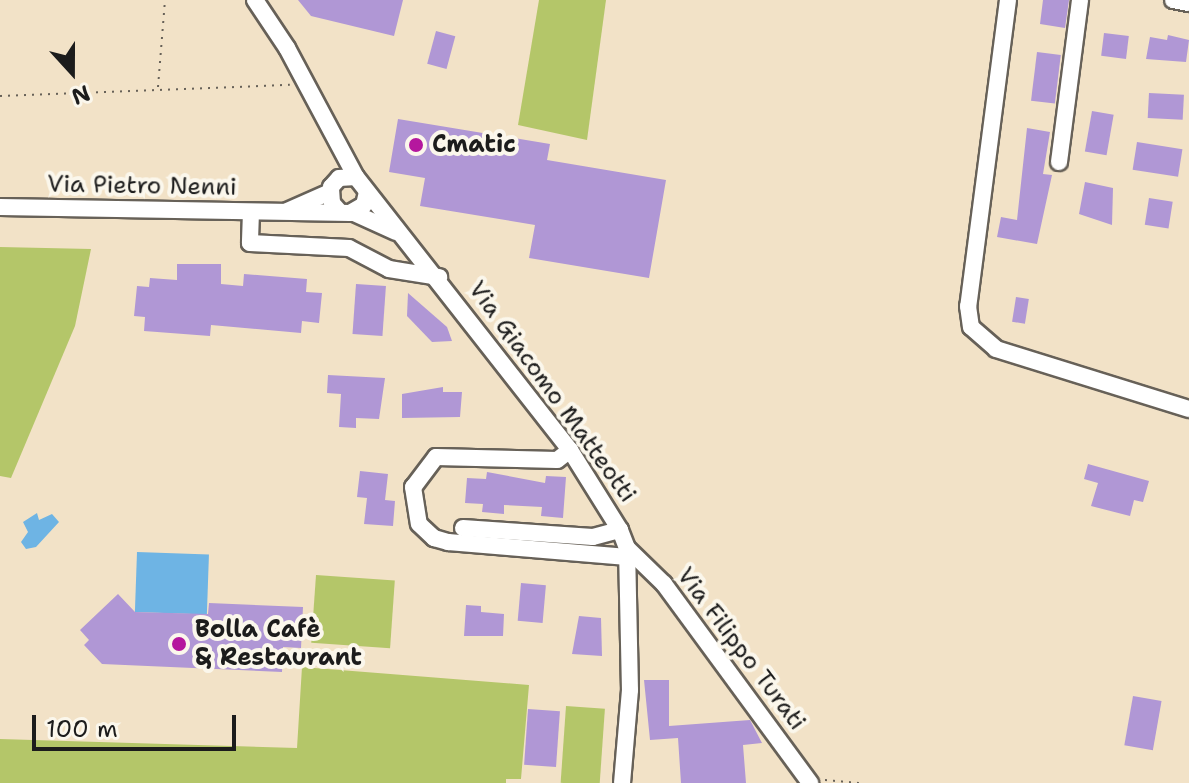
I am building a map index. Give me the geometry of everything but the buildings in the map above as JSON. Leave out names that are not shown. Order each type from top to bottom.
[{"type":"street","name":"Via Giacomo Matteotti","points":[[255,0],[356,177],[439,277],[570,450],[620,530],[627,552],[630,690],[622,783]]},
{"type":"street","points":[[1008,0],[968,306],[971,327],[996,349],[1051,361],[1189,409]]},
{"type":"street","points":[[1059,162],[1080,0]]},
{"type":"street","points":[[1173,0],[1189,3]]},
{"type":"street","points":[[336,139],[332,187],[347,212],[364,205],[367,192]]},
{"type":"street","name":"Via Pietro Nenni","points":[[283,213],[356,177]]},
{"type":"street","name":"Via Pietro Nenni","points":[[0,207],[318,214],[347,212]]},
{"type":"street","points":[[251,212],[250,243],[317,243],[349,248],[401,270],[439,277]]},
{"type":"street","name":"Via Giacomo Matteotti","points":[[347,212],[408,240]]},
{"type":"street","points":[[317,243],[318,214]]},
{"type":"street","points":[[401,270],[412,262],[408,240]]},
{"type":"street","points":[[570,450],[557,460],[436,457],[413,487],[419,524],[434,538],[448,542],[627,552]]},
{"type":"street","points":[[463,528],[593,537],[620,530]]},
{"type":"street","name":"Via Filippo Turati","points":[[627,552],[664,584],[809,781]]},
{"type":"path","points":[[158,89],[165,0]]},
{"type":"path","points":[[0,96],[290,85]]},
{"type":"path","points":[[809,781],[859,783]]},
{"type":"green space","points":[[539,0],[606,0],[587,140],[518,125]]},
{"type":"green space","points":[[0,247],[91,249],[75,326],[11,478],[0,476]]},
{"type":"green space","points":[[316,575],[395,581],[390,648],[311,643]]},
{"type":"green space","points":[[302,667],[529,685],[521,779],[506,779],[506,783],[0,783],[0,739],[297,748]]},
{"type":"green space","points":[[566,706],[605,709],[600,783],[561,783]]},
{"type":"water","points":[[37,513],[39,520],[52,514],[59,522],[36,547],[26,549],[21,542],[28,532],[23,522]]},
{"type":"water","points":[[137,552],[209,555],[207,614],[135,612]]},
{"type":"place","name":"Cmatic","points":[[416,145]]},
{"type":"place","name":"Bolla Cafè & Restaurant","points":[[179,644]]}]
